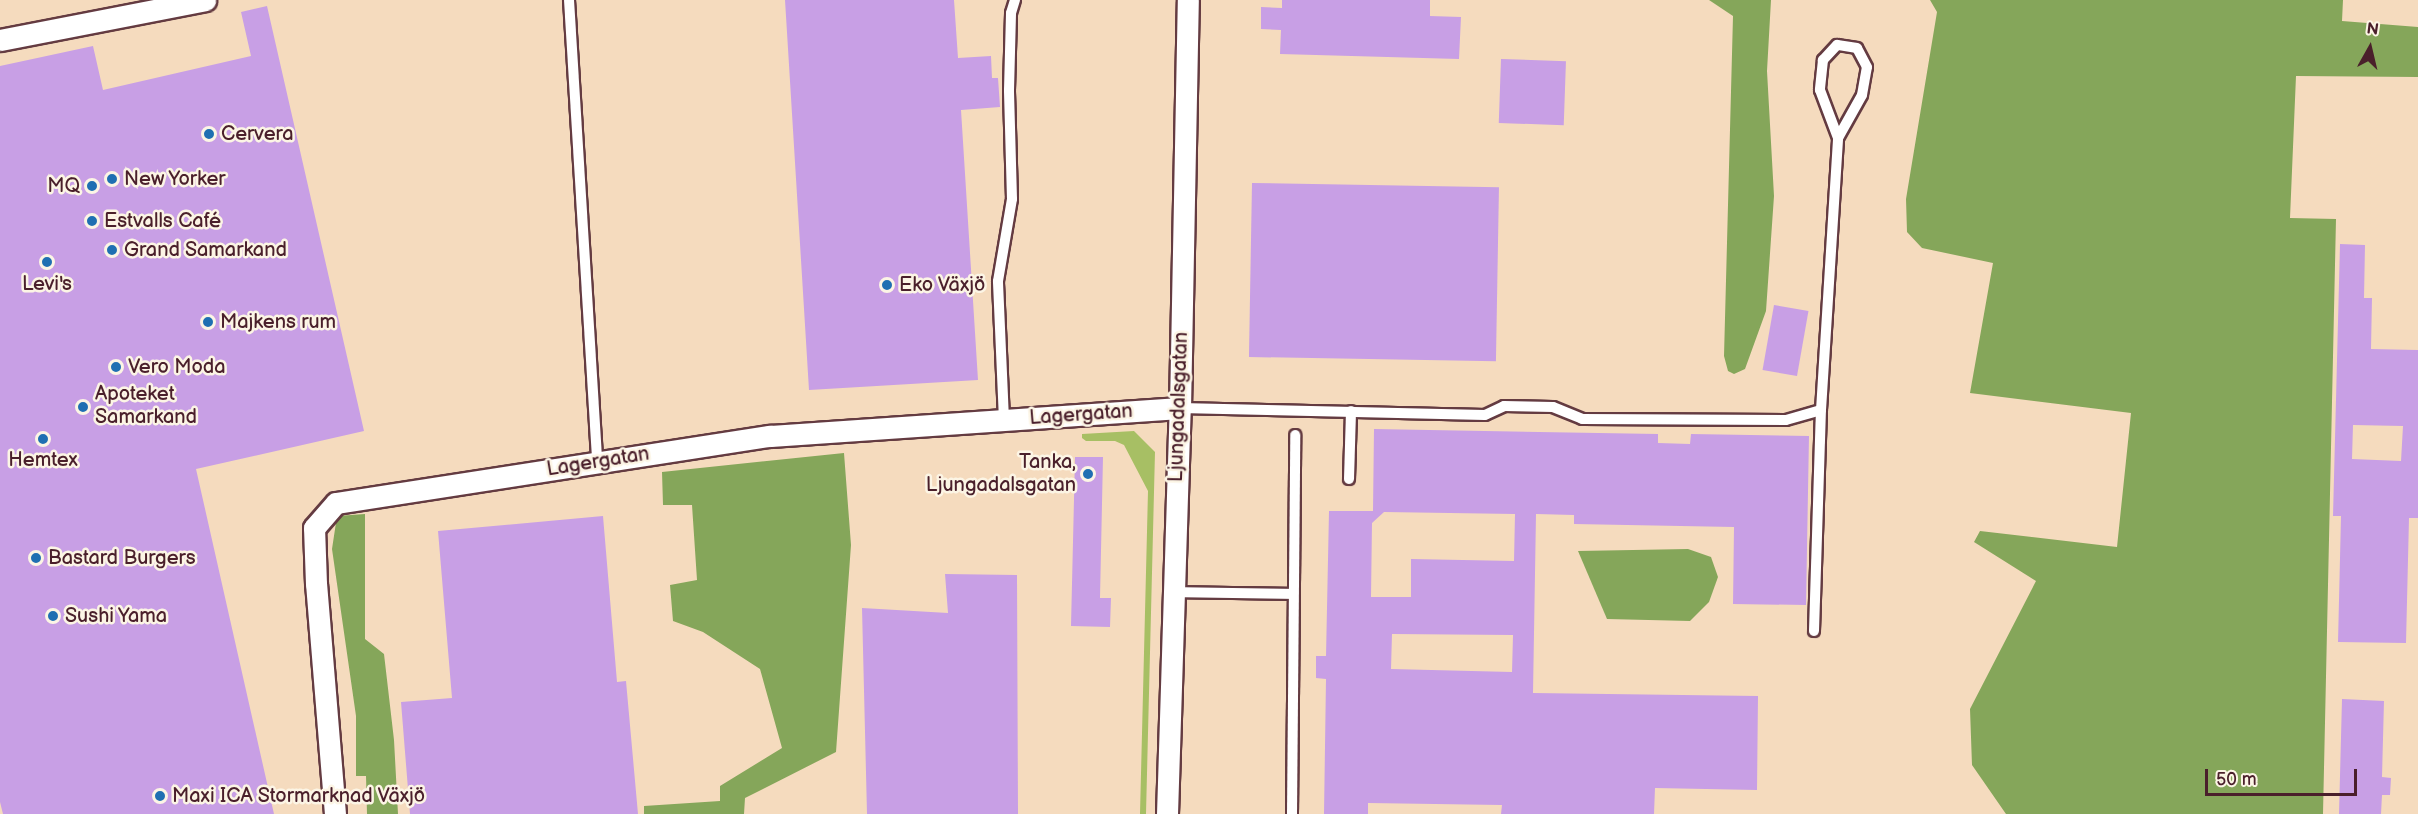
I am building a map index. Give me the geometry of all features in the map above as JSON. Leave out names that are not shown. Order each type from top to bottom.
[{"type":"street","points":[[0,40],[205,0]]},
{"type":"street","name":"Ljungadalsgatan","points":[[1167,814],[1172,592],[1180,408],[1188,0]]},
{"type":"street","name":"Lagergatan","points":[[335,814],[316,584],[314,528],[336,503],[770,436],[1180,408]]},
{"type":"lane","points":[[569,0],[597,462]]},
{"type":"lane","points":[[1004,420],[998,281],[1012,199],[1009,79],[1011,14],[1015,0]]},
{"type":"lane","points":[[1814,631],[1821,410],[1838,138],[1820,90],[1823,60],[1836,45],[1857,48],[1867,67],[1862,94],[1838,138]]},
{"type":"lane","points":[[1180,408],[1485,415],[1504,406],[1553,407],[1582,419],[1786,420],[1821,410]]},
{"type":"lane","points":[[1349,480],[1351,411]]},
{"type":"lane","points":[[1292,814],[1295,435]]},
{"type":"lane","points":[[1172,592],[1293,594]]},
{"type":"green space","points":[[1709,0],[1771,0],[1767,71],[1774,196],[1766,311],[1745,369],[1734,374],[1728,371],[1724,356],[1733,16]]},
{"type":"green space","points":[[1930,0],[2343,0],[2342,21],[2418,27],[2418,77],[2296,76],[2290,218],[2336,219],[2323,814],[2006,814],[1972,765],[1970,709],[2036,581],[1974,542],[1980,531],[2117,547],[2131,413],[1970,393],[1993,263],[1922,248],[1907,232],[1906,199],[1937,12]]},
{"type":"green space","points":[[1134,431],[1155,452],[1146,814],[1140,814],[1148,491],[1124,445],[1115,441],[1086,441],[1082,438],[1082,434]]},
{"type":"green space","points":[[844,453],[851,545],[836,752],[745,798],[744,814],[644,814],[644,806],[720,801],[720,786],[782,748],[760,669],[703,632],[673,621],[670,585],[697,580],[692,505],[663,505],[662,472]]},
{"type":"green space","points":[[365,514],[365,639],[384,654],[394,740],[398,814],[367,814],[366,776],[356,776],[356,716],[332,549],[337,516]]},
{"type":"green space","points":[[1688,549],[1711,557],[1718,577],[1709,602],[1690,621],[1607,619],[1578,551]]},
{"type":"building","name":"Eko Växjö","points":[[785,0],[954,0],[958,58],[991,56],[992,78],[998,78],[1000,107],[961,110],[978,380],[809,390]]},
{"type":"building","points":[[1282,0],[1430,0],[1430,16],[1461,17],[1459,59],[1280,54],[1281,30],[1261,29],[1261,7],[1282,8]]},
{"type":"building","points":[[267,6],[364,431],[196,469],[274,814],[3,814],[0,802],[0,66],[93,46],[103,90],[251,56],[241,12]]},
{"type":"building","points":[[1501,59],[1566,61],[1564,125],[1499,123]]},
{"type":"building","points":[[1252,183],[1499,187],[1496,361],[1249,357]]},
{"type":"building","points":[[2340,244],[2365,245],[2364,298],[2372,298],[2371,349],[2418,350],[2418,518],[2409,518],[2406,643],[2338,642],[2341,516],[2333,516]],"holes":[[[2353,425],[2403,426],[2401,461],[2352,459]]]},
{"type":"building","points":[[1774,305],[1808,311],[1797,376],[1763,370]]},
{"type":"building","points":[[1374,429],[1658,434],[1658,443],[1690,444],[1691,434],[1809,436],[1806,605],[1733,604],[1734,527],[1574,524],[1574,515],[1536,514],[1533,693],[1758,696],[1757,790],[1655,788],[1654,814],[1501,814],[1502,805],[1368,803],[1368,814],[1324,814],[1326,679],[1316,678],[1316,656],[1326,656],[1329,511],[1373,511]],"holes":[[[1384,512],[1515,514],[1514,561],[1411,559],[1411,597],[1371,597],[1372,523]],[[1392,634],[1513,635],[1512,672],[1391,669]]]},
{"type":"building","points":[[1075,457],[1103,457],[1100,598],[1111,598],[1110,627],[1071,626]]},
{"type":"building","points":[[603,516],[617,682],[626,681],[638,814],[410,814],[401,702],[452,698],[438,531]]},
{"type":"building","points":[[945,574],[1017,575],[1018,814],[867,814],[862,608],[948,613]]},
{"type":"building","points":[[2342,699],[2384,701],[2382,777],[2391,778],[2390,795],[2382,795],[2381,814],[2339,814]]},
{"type":"place","name":"Cervera","points":[[209,134]]},
{"type":"place","name":"New Yorker","points":[[112,179]]},
{"type":"place","name":"MQ","points":[[92,186]]},
{"type":"place","name":"Estvalls Café","points":[[92,221]]},
{"type":"place","name":"Grand Samarkand","points":[[112,250]]},
{"type":"place","name":"Levi's","points":[[47,262]]},
{"type":"place","name":"Eko Växjö","points":[[887,285]]},
{"type":"place","name":"Majkens rum","points":[[208,322]]},
{"type":"place","name":"Vero Moda","points":[[116,367]]},
{"type":"place","name":"Apoteket Samarkand","points":[[83,407]]},
{"type":"place","name":"Hemtex","points":[[43,439]]},
{"type":"place","name":"Tanka, Ljungadalsgatan","points":[[1088,474]]},
{"type":"place","name":"Bastard Burgers","points":[[36,558]]},
{"type":"place","name":"Sushi Yama","points":[[53,616]]},
{"type":"place","name":"Maxi ICA Stormarknad Växjö","points":[[160,796]]}]
